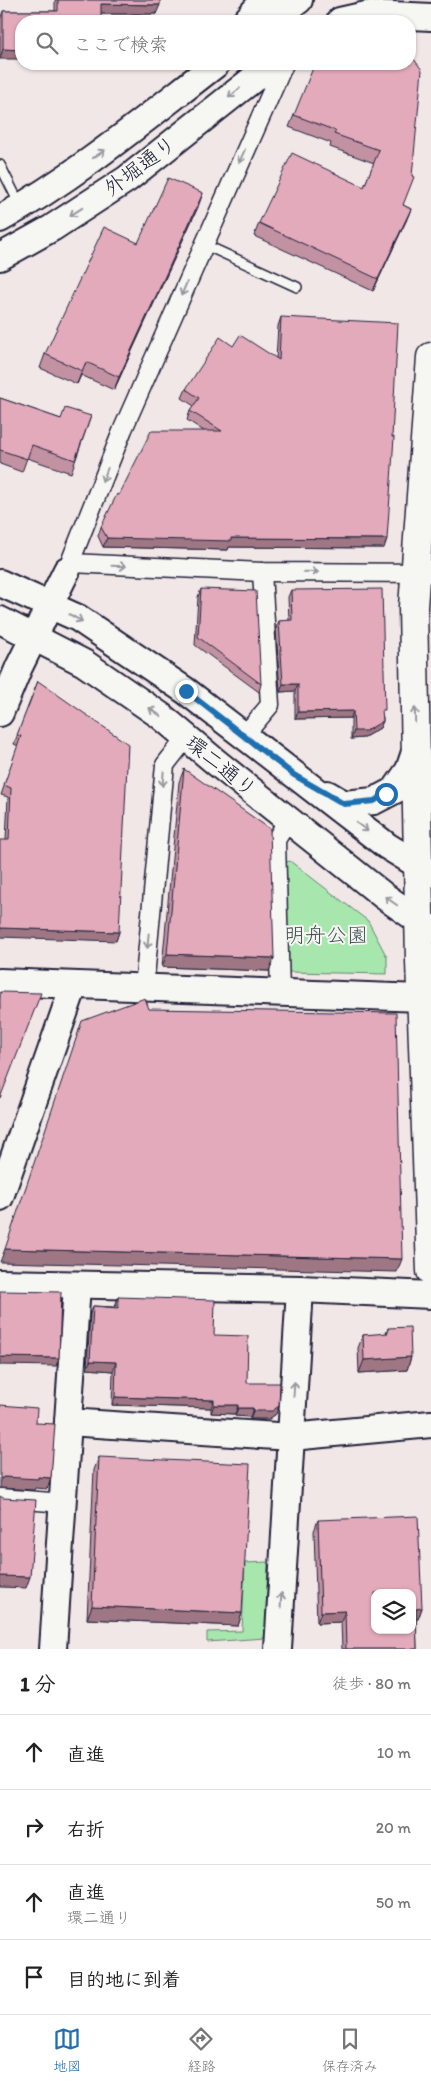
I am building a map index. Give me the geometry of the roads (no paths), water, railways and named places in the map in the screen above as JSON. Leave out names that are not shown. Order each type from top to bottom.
[{"type":"highway","points":[[431,357],[423,573],[413,607],[416,749],[425,870],[425,924],[420,998],[431,1271]]},
{"type":"street","points":[[251,15],[264,0]]},
{"type":"street","points":[[279,15],[299,0]]},
{"type":"street","points":[[367,15],[391,15]]},
{"type":"street","points":[[416,16],[431,17]]},
{"type":"street","name":"外堀通り","points":[[10,213],[107,149],[208,70]]},
{"type":"street","name":"外堀通り","points":[[0,257],[52,228],[127,179],[264,70]]},
{"type":"street","points":[[0,713],[34,637],[69,566],[123,429],[281,70]]},
{"type":"street","points":[[69,566],[262,572],[423,573]]},
{"type":"street","points":[[244,736],[270,705],[262,572]]},
{"type":"street","name":"環二通り","points":[[0,583],[78,618],[186,691],[387,846],[425,870]]},
{"type":"street","name":"環二通り","points":[[0,620],[84,662],[161,716],[384,896],[425,924]]},
{"type":"street","points":[[144,988],[165,765],[186,738]]},
{"type":"street","points":[[294,775],[344,804],[374,801],[395,790],[409,770],[416,749]]},
{"type":"street","points":[[280,994],[276,840],[288,820]]},
{"type":"street","points":[[0,982],[420,998]]},
{"type":"street","points":[[0,1197],[7,1152],[74,985]]},
{"type":"street","points":[[0,1283],[300,1289],[431,1295]]},
{"type":"street","points":[[53,1649],[77,1286]]},
{"type":"street","points":[[278,1649],[300,1289]]},
{"type":"street","points":[[68,1422],[291,1437],[431,1424]]},
{"type":"street","points":[[0,1498],[63,1503]]},
{"type":"lane","points":[[0,165],[10,213]]},
{"type":"lane","points":[[203,244],[297,287]]},
{"type":"park label","name":"明舟公園","points":[[326,935]]}]
